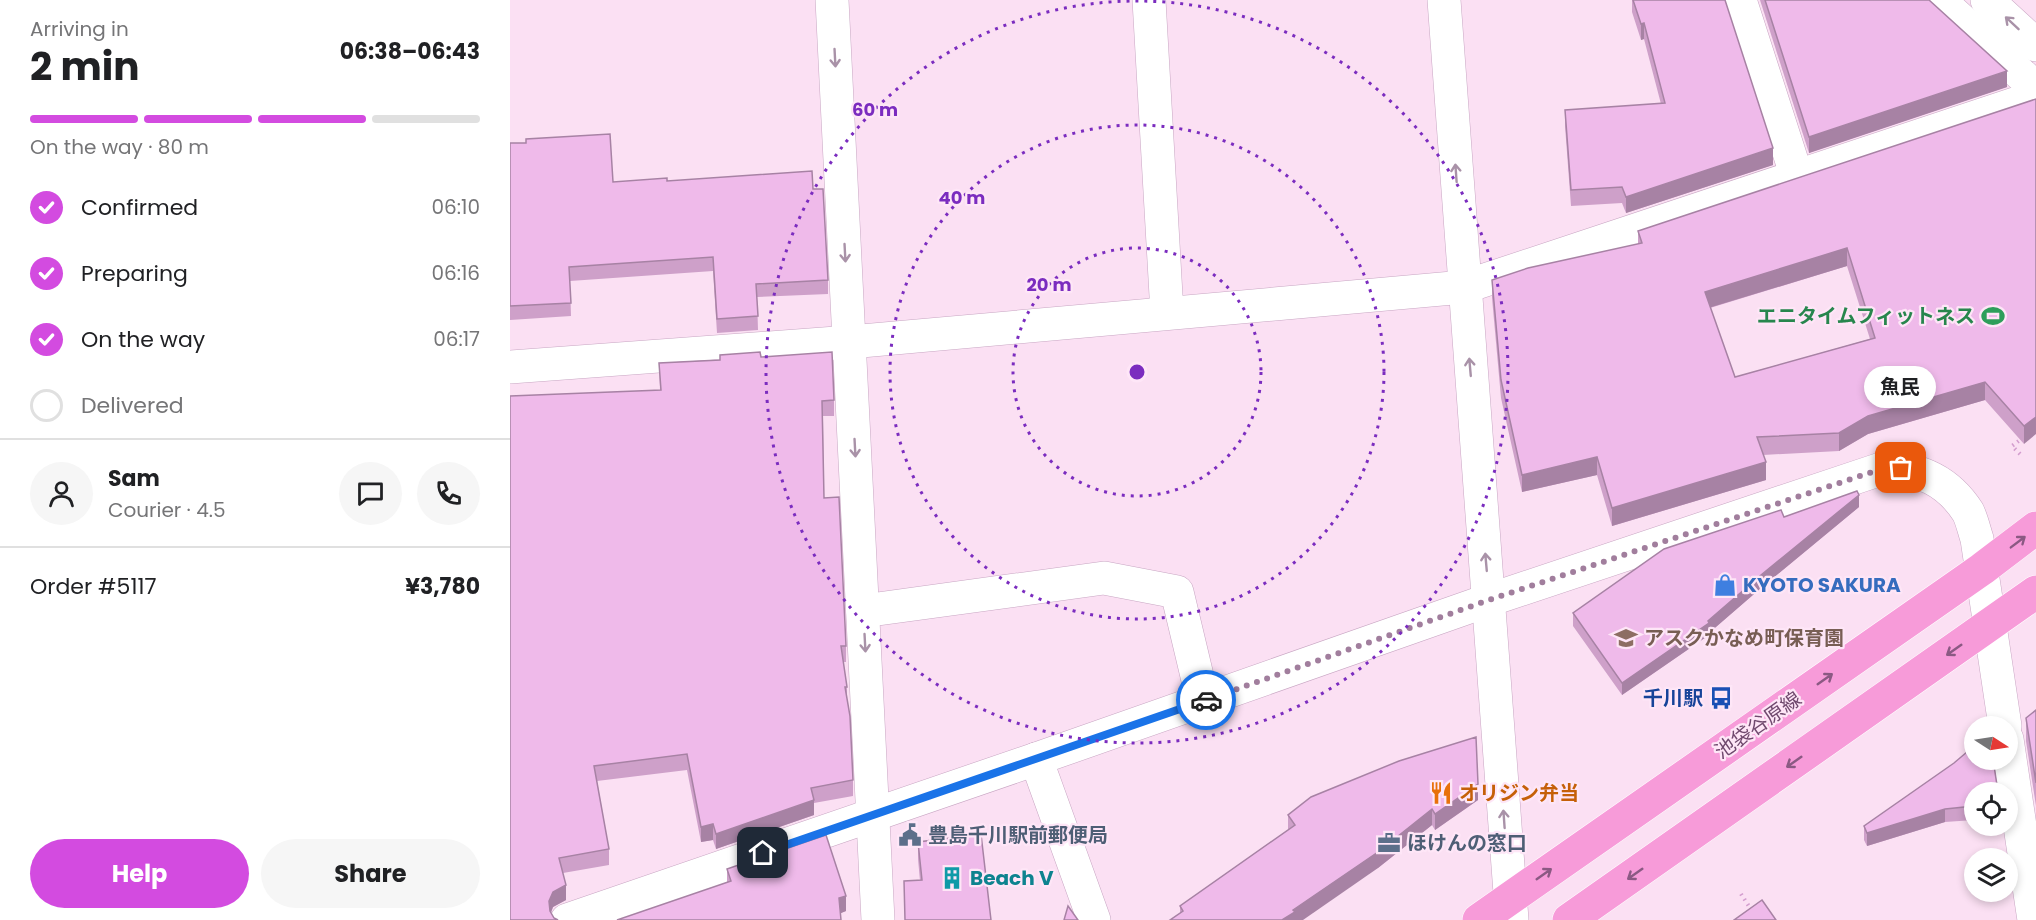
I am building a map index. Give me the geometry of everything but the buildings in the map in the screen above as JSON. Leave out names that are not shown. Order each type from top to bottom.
[{"type":"main road","name":"池袋谷原線","points":[[1479,920],[1511,909],[2036,528]]},
{"type":"main road","points":[[1569,920],[2036,592]]},
{"type":"street","points":[[832,0],[878,920]]},
{"type":"street","points":[[1149,0],[1167,313]]},
{"type":"street","points":[[1443,0],[1511,909]]},
{"type":"street","points":[[1740,0],[1797,177]]},
{"type":"street","points":[[1939,0],[2036,88]]},
{"type":"street","points":[[1987,0],[2036,45]]},
{"type":"street","points":[[510,367],[850,342],[1464,287],[2036,97]]},
{"type":"street","points":[[567,920],[1489,600],[1884,468],[1901,468],[1933,478],[1948,487],[1968,513],[1977,539],[2004,716]]},
{"type":"street","points":[[863,611],[1104,578],[1177,592],[1203,701]]},
{"type":"street","points":[[1036,759],[1094,920]]},
{"type":"street","points":[[2012,770],[2034,920]]},
{"type":"path","points":[[2020,454],[2012,446],[2028,433]]},
{"type":"path","points":[[1741,894],[1758,920]]},
{"type":"way so far","points":[[1206,700],[1489,600],[1884,468],[1901,468]]},
{"type":"place","name":"エニタイムフィットネス","points":[[1993,316]]},
{"type":"place","name":"魚民","points":[[1901,468]]},
{"type":"place","name":"KYOTO SAKURA","points":[[1725,585]]},
{"type":"place","name":"アスクかなめ町保育園","points":[[1626,638]]},
{"type":"place","name":"千川駅","points":[[1721,698]]},
{"type":"place","name":"オリジン弁当","points":[[1441,793]]},
{"type":"place","name":"豊島千川駅前郵便局","points":[[910,835]]},
{"type":"place","name":"ほけんの窓口","points":[[1389,843]]},
{"type":"place","name":"Beach V","points":[[952,878]]},
{"type":"route","points":[[763,853],[1206,700]]}]
